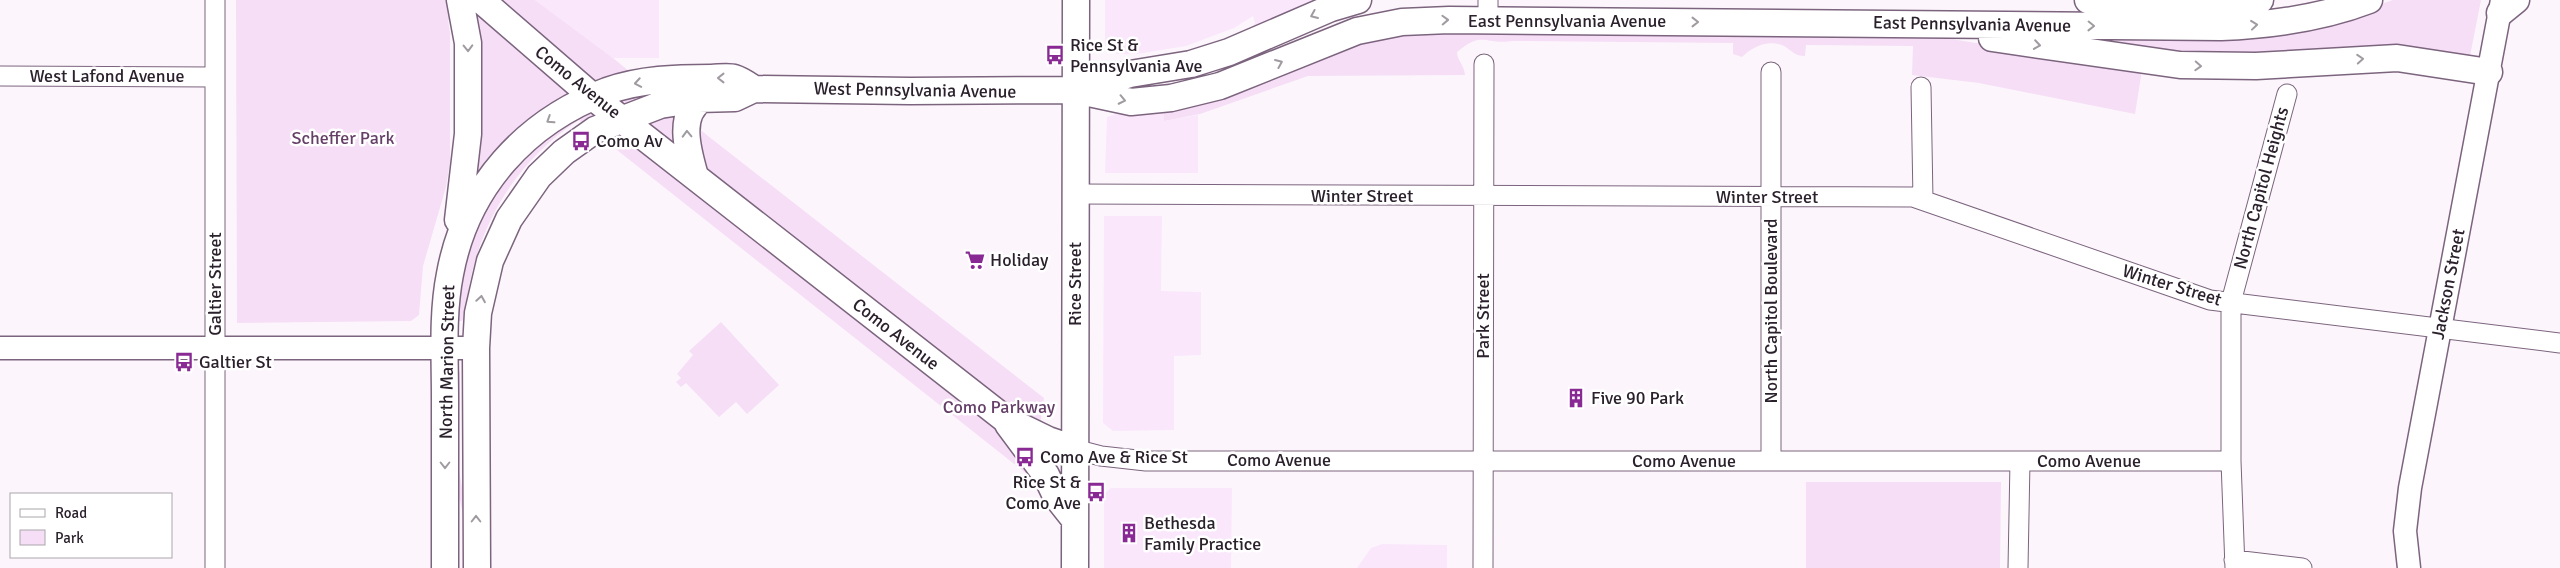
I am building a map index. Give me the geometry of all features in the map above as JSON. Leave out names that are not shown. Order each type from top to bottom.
[{"type":"main road","points":[[455,248],[468,134],[468,43],[460,0]]},
{"type":"main road","name":"Como Avenue","points":[[481,0],[593,97],[1005,419],[1048,440],[1074,449]]},
{"type":"main road","name":"Rice Street","points":[[1075,568],[1076,0]]},
{"type":"main road","points":[[1075,90],[1130,74],[1191,64],[1229,52],[1331,8],[1358,0]]},
{"type":"main road","name":"East Pennsylvania Avenue","points":[[2088,0],[2222,4],[2260,0]]},
{"type":"main road","name":"East Pennsylvania Avenue","points":[[1075,90],[1131,102],[1171,98],[1220,86],[1357,31],[1402,22],[1488,10],[1902,23],[2239,26],[2307,17],[2369,0]]},
{"type":"main road","points":[[1902,23],[2180,66],[2256,66],[2397,58],[2489,72]]},
{"type":"main road","name":"West Pennsylvania Avenue","points":[[593,97],[631,84],[673,78],[734,78],[754,89]]},
{"type":"main road","name":"West Pennsylvania Avenue","points":[[621,118],[660,105],[704,98],[735,98],[754,89],[910,91],[1075,90]]},
{"type":"main road","name":"North Marion Street","points":[[445,568],[446,307],[455,248],[465,220],[478,195],[507,156],[542,125],[593,97]]},
{"type":"main road","points":[[695,176],[688,146],[687,121],[693,106],[704,98]]},
{"type":"main road","name":"North Marion Street","points":[[477,568],[476,348],[478,313],[486,272],[503,230],[539,176],[564,152],[595,130],[621,118]]},
{"type":"main road","points":[[1005,419],[1046,475],[1056,496],[1075,520]]},
{"type":"street","name":"Galtier Street","points":[[215,0],[215,568]]},
{"type":"street","name":"Jackson Street","points":[[2409,568],[2406,556],[2407,510],[2489,72],[2506,4]]},
{"type":"street","name":"Park Street","points":[[1483,568],[1484,64]]},
{"type":"street","name":"North Capitol Boulevard","points":[[1770,72],[1771,460]]},
{"type":"street","name":"West Lafond Avenue","points":[[0,76],[214,77]]},
{"type":"street","points":[[1921,87],[1923,200]]},
{"type":"street","name":"North Capitol Heights","points":[[2235,564],[2231,461],[2231,302],[2287,94]]},
{"type":"street","name":"Winter Street","points":[[1075,194],[1913,197],[2210,300],[2560,342]]},
{"type":"street","points":[[0,348],[476,348]]},
{"type":"street","name":"Como Avenue","points":[[1074,449],[1101,456],[1146,460],[2231,461]]},
{"type":"street","points":[[2018,568],[2020,461]]},
{"type":"street","points":[[2235,564],[2302,568]]},
{"type":"shaded area","points":[[535,0],[659,0],[659,58],[613,58]]},
{"type":"shaded area","points":[[1105,0],[1324,0],[1250,30],[1255,23],[1253,16],[1234,28],[1186,46],[1137,54],[1117,54],[1105,44]]},
{"type":"shaded area","points":[[1163,109],[1164,121],[1198,115],[1198,173],[1105,173],[1107,117],[1116,114]]},
{"type":"shaded area","points":[[1104,216],[1162,216],[1161,291],[1201,292],[1201,355],[1174,356],[1174,430],[1113,431],[1103,423]]},
{"type":"shaded area","points":[[1111,488],[1232,488],[1231,568],[1104,568],[1104,494]]},
{"type":"shaded area","points":[[1382,544],[1447,545],[1447,568],[1357,568],[1371,548]]},
{"type":"green space","points":[[236,0],[535,0],[613,58],[708,136],[1044,398],[1032,478],[579,120],[533,158],[514,180],[486,230],[469,286],[465,316],[462,321],[454,319],[474,182],[475,41],[448,20],[450,33],[450,162],[446,187],[423,266],[419,315],[411,321],[237,323]]},
{"type":"green space","points":[[2393,0],[2481,0],[2470,56],[2189,56],[2062,36],[2343,17]]},
{"type":"green space","points":[[1408,31],[1927,35],[2142,70],[2135,114],[1979,83],[1912,75],[1913,46],[1806,45],[1805,56],[1802,56],[1784,46],[1773,43],[1756,47],[1742,57],[1733,54],[1733,43],[1503,42],[1478,40],[1466,45],[1457,52],[1465,75],[1308,76],[1200,114],[1164,121],[1163,109],[1347,44]]},
{"type":"green space","points":[[721,322],[779,385],[747,414],[736,402],[719,417],[686,383],[681,387],[676,382],[681,378],[677,374],[693,355],[689,351]]},
{"type":"green space","points":[[457,369],[460,372],[459,471],[465,504],[464,553],[463,513],[456,485]]},
{"type":"green space","points":[[1806,482],[2001,482],[2000,568],[1806,568]]},
{"type":"place","name":"Rice St & Pennsylvania Ave","points":[[1055,55]]},
{"type":"place","name":"Como Av","points":[[581,141]]},
{"type":"place","name":"Holiday","points":[[975,260]]},
{"type":"place","name":"Galtier St","points":[[184,362]]},
{"type":"place","name":"Five 90 Park","points":[[1576,398]]},
{"type":"place","name":"Como Ave & Rice St","points":[[1025,457]]},
{"type":"place","name":"Rice St & Como Ave","points":[[1096,492]]},
{"type":"place","name":"Bethesda Family Practice","points":[[1129,533]]},
{"type":"park label","name":"Scheffer Park","points":[[343,138]]},
{"type":"park label","name":"Como Parkway","points":[[999,407]]}]
